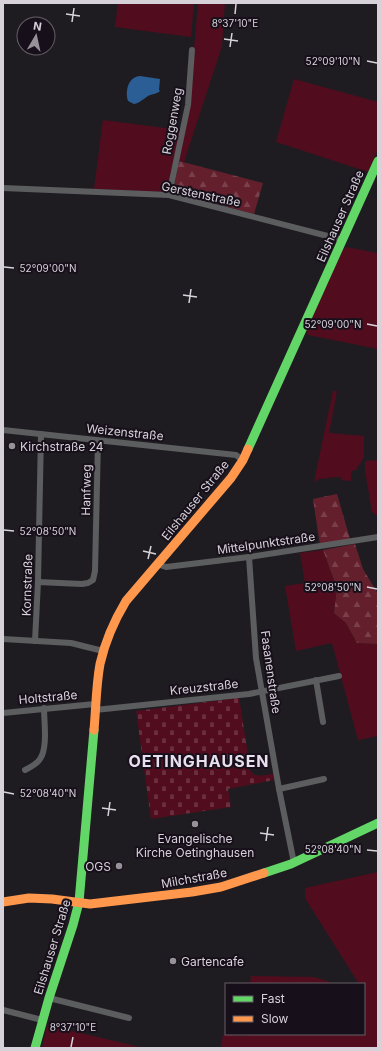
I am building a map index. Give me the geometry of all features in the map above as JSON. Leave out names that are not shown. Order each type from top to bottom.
[{"type":"street","name":"Roggenweg","points":[[169,195],[188,105],[192,50]]},
{"type":"street","name":"Eilshauser Straße","points":[[35,1048],[42,1020],[79,902],[95,707],[100,666],[110,629],[118,614],[136,588],[231,478],[243,460],[378,162]]},
{"type":"street","name":"Gerstenstraße","points":[[3,188],[169,195],[343,240]]},
{"type":"street","name":"Weizenstraße","points":[[3,430],[236,455],[243,460]]},
{"type":"street","name":"Kornstraße","points":[[36,641],[41,434]]},
{"type":"street","name":"Hanfweg","points":[[38,582],[82,584],[93,580],[95,571],[98,440]]},
{"type":"street","name":"Mittelpunktstraße","points":[[157,564],[166,567],[249,557],[378,537]]},
{"type":"street","name":"Fasanenstraße","points":[[249,557],[256,658],[279,789],[294,863]]},
{"type":"street","points":[[3,639],[71,643],[103,651]]},
{"type":"street","name":"Kreuzstraße","points":[[95,707],[175,702],[261,691],[339,676]]},
{"type":"street","points":[[316,680],[323,722]]},
{"type":"street","name":"Holtstraße","points":[[3,713],[44,708],[95,707]]},
{"type":"street","points":[[25,770],[37,763],[43,754],[44,708]]},
{"type":"street","points":[[279,789],[324,779]]},
{"type":"street","name":"Milchstraße","points":[[3,902],[29,898],[52,899],[90,904],[221,887],[294,863],[378,823]]},
{"type":"street","points":[[49,998],[129,1018]]},
{"type":"street","points":[[3,1010],[42,1020]]},
{"type":"green space","points":[[118,3],[194,3],[191,37],[115,27]]},
{"type":"green space","points":[[198,3],[225,3],[222,46],[184,162],[179,161],[194,49]]},
{"type":"green space","points":[[294,79],[378,102],[378,149],[368,172],[276,142]]},
{"type":"green space","points":[[103,120],[180,130],[167,192],[94,189]]},
{"type":"green space","points":[[179,161],[263,183],[254,214],[173,192]]},
{"type":"green space","points":[[346,247],[378,253],[378,349],[308,335],[306,331],[343,249]]},
{"type":"green space","points":[[333,391],[337,391],[329,433],[364,436],[364,457],[356,470],[351,471],[351,481],[341,480],[341,477],[338,477],[319,479],[314,482]]},
{"type":"green space","points":[[378,460],[378,516],[372,512],[365,471],[365,461]]},
{"type":"green space","points":[[337,494],[350,539],[320,545],[313,499]]},
{"type":"green space","points":[[355,544],[363,569],[378,594],[378,644],[357,643],[346,623],[334,613],[337,588],[323,550]]},
{"type":"green space","points":[[323,550],[337,588],[334,613],[346,623],[357,643],[378,644],[378,736],[358,740],[332,643],[296,651],[285,586],[305,583],[300,553]]},
{"type":"green space","points":[[239,697],[248,755],[234,756],[235,762],[245,764],[251,772],[257,775],[273,774],[274,780],[228,789],[231,807],[151,819],[136,711]]},
{"type":"green space","points":[[378,872],[378,1048],[221,1048],[223,1034],[245,1036],[365,1035],[365,983],[358,983],[305,898],[305,888]]},
{"type":"green space","points":[[251,976],[314,977],[333,983],[250,983]]},
{"type":"green space","points":[[47,1025],[144,1048],[42,1048]]},
{"type":"water","points":[[140,76],[160,79],[160,91],[134,104],[128,101],[127,89],[128,85],[133,79]]},
{"type":"traffic: fast","points":[[248,449],[378,161]]},
{"type":"traffic: fast","points":[[35,1048],[79,902],[94,730]]},
{"type":"traffic: fast","points":[[264,873],[291,864],[378,823]]},
{"type":"traffic: slow","points":[[94,730],[100,664],[107,640],[126,601],[231,478],[243,460],[248,449]]},
{"type":"traffic: slow","points":[[3,902],[29,898],[52,899],[90,904],[192,892],[221,887],[264,873]]},
{"type":"place","name":"Kirchstraße 24","points":[[12,446]]},
{"type":"place","name":"Evangelische Kirche Oetinghausen","points":[[195,824]]},
{"type":"place","name":"OGS","points":[[119,866]]},
{"type":"place","name":"Gartencafe","points":[[173,961]]},
{"type":"district","name":"OETINGHAUSEN","points":[[199,761]]}]
